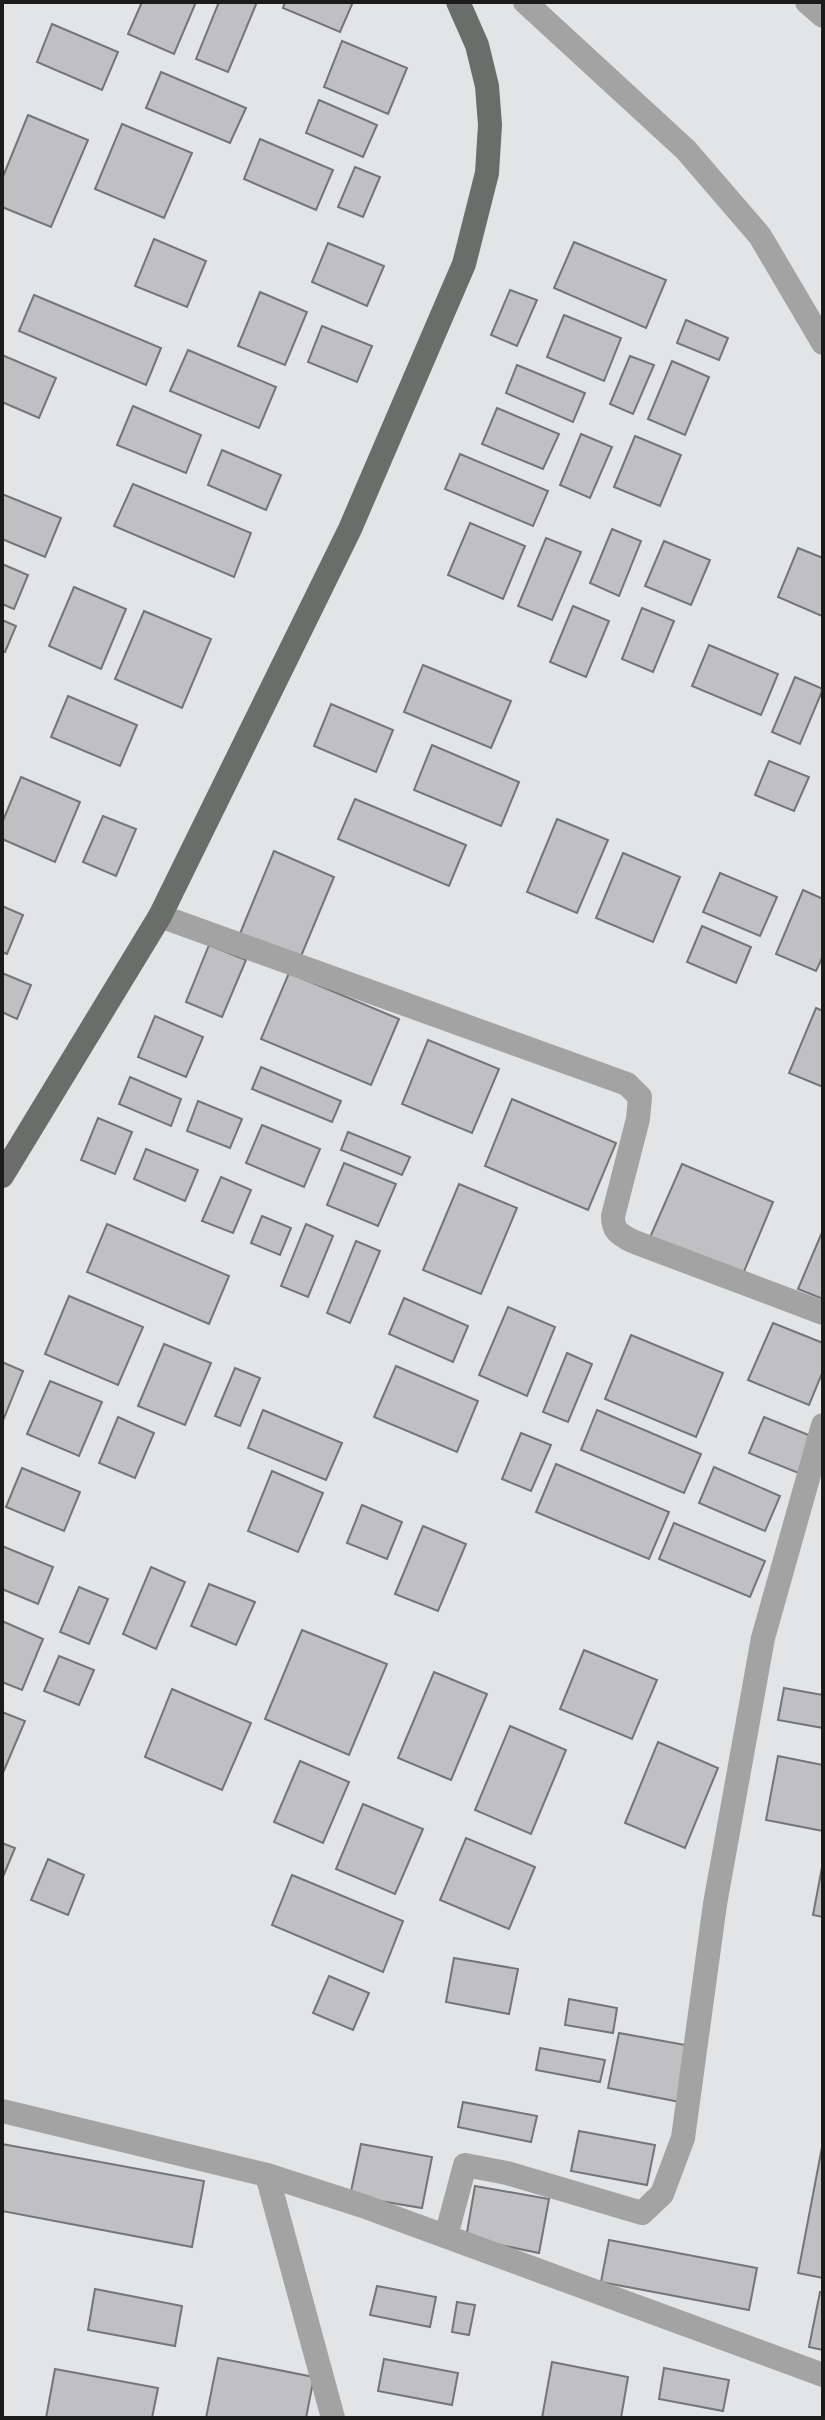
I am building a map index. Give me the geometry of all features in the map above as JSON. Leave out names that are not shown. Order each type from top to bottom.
[{"type":"main road","points":[[2,1176],[160,916],[350,529],[464,264],[487,173],[490,125],[487,86],[477,45],[458,2]]},
{"type":"street","points":[[807,2],[823,16]]},
{"type":"street","points":[[534,5],[695,161],[760,236],[823,343]]},
{"type":"street","points":[[160,916],[627,1084],[640,1097],[638,1119],[613,1216],[617,1233],[823,1313]]},
{"type":"street","points":[[446,2236],[465,2165],[507,2173],[642,2213],[662,2194],[683,2138],[715,1904],[763,1638],[823,1425]]},
{"type":"street","points":[[2,2111],[267,2175],[446,2236],[823,2375]]},
{"type":"street","points":[[267,2175],[333,2418]]},
{"type":"building","points":[[142,2],[196,2],[174,54],[128,34]]},
{"type":"building","points":[[219,2],[257,2],[228,72],[196,59]]},
{"type":"building","points":[[285,2],[353,2],[340,32],[283,8]]},
{"type":"building","points":[[52,24],[118,52],[102,90],[37,62]]},
{"type":"building","points":[[342,41],[407,68],[388,114],[324,87]]},
{"type":"building","points":[[161,72],[246,108],[230,143],[146,108]]},
{"type":"building","points":[[319,100],[377,125],[363,157],[306,133]]},
{"type":"building","points":[[28,115],[88,140],[51,227],[2,207],[2,179]]},
{"type":"building","points":[[122,124],[192,153],[164,218],[95,189]]},
{"type":"building","points":[[260,139],[333,170],[316,210],[244,179]]},
{"type":"building","points":[[355,167],[380,177],[363,217],[338,207]]},
{"type":"building","points":[[154,239],[206,261],[187,307],[135,286]]},
{"type":"building","points":[[574,242],[666,280],[646,328],[554,288]]},
{"type":"building","points":[[328,243],[384,266],[367,306],[312,282]]},
{"type":"building","points":[[510,290],[537,300],[517,346],[491,335]]},
{"type":"building","points":[[260,292],[307,312],[285,365],[238,346]]},
{"type":"building","points":[[34,295],[161,348],[146,385],[19,331]]},
{"type":"building","points":[[564,315],[621,338],[604,381],[547,357]]},
{"type":"building","points":[[686,320],[728,338],[719,360],[677,343]]},
{"type":"building","points":[[322,326],[372,346],[357,382],[308,362]]},
{"type":"building","points":[[188,350],[276,387],[259,428],[170,391]]},
{"type":"building","points":[[2,355],[56,378],[39,418],[2,402]]},
{"type":"building","points":[[630,356],[654,365],[633,414],[610,404]]},
{"type":"building","points":[[672,361],[709,377],[685,435],[648,419]]},
{"type":"building","points":[[517,365],[585,393],[573,422],[506,393]]},
{"type":"building","points":[[133,406],[201,435],[186,473],[117,445]]},
{"type":"building","points":[[497,408],[559,434],[543,469],[482,444]]},
{"type":"building","points":[[581,434],[612,447],[590,498],[560,485]]},
{"type":"building","points":[[635,436],[681,455],[660,506],[614,487]]},
{"type":"building","points":[[222,450],[281,475],[266,510],[208,485]]},
{"type":"building","points":[[460,454],[548,491],[533,526],[445,489]]},
{"type":"building","points":[[133,484],[251,533],[234,577],[114,526]]},
{"type":"building","points":[[2,494],[61,518],[45,557],[2,539]]},
{"type":"building","points":[[470,523],[525,546],[503,599],[448,575]]},
{"type":"building","points":[[612,529],[641,541],[619,596],[590,583]]},
{"type":"building","points":[[546,538],[581,552],[552,620],[518,606]]},
{"type":"building","points":[[664,541],[710,560],[691,605],[645,586]]},
{"type":"building","points":[[798,548],[823,558],[822,616],[778,597]]},
{"type":"building","points":[[2,564],[28,575],[14,609],[2,604]]},
{"type":"building","points":[[74,587],[126,609],[101,669],[49,646]]},
{"type":"building","points":[[573,606],[609,621],[586,677],[550,662]]},
{"type":"building","points":[[642,608],[674,621],[653,672],[622,659]]},
{"type":"building","points":[[144,611],[211,639],[182,708],[115,679]]},
{"type":"building","points":[[2,620],[16,626],[5,652],[2,651]]},
{"type":"building","points":[[709,645],[778,674],[761,715],[692,686]]},
{"type":"building","points":[[423,665],[511,701],[491,748],[404,712]]},
{"type":"building","points":[[795,677],[823,689],[800,744],[772,732]]},
{"type":"building","points":[[68,696],[137,725],[120,766],[51,737]]},
{"type":"building","points":[[331,704],[393,730],[376,772],[314,746]]},
{"type":"building","points":[[432,745],[519,782],[501,826],[414,790]]},
{"type":"building","points":[[769,761],[809,777],[794,811],[755,795]]},
{"type":"building","points":[[21,777],[80,802],[55,862],[2,839],[2,823]]},
{"type":"building","points":[[355,799],[466,845],[449,886],[338,839]]},
{"type":"building","points":[[103,816],[136,829],[116,876],[83,862]]},
{"type":"building","points":[[557,819],[608,840],[577,913],[527,892]]},
{"type":"building","points":[[274,851],[334,877],[299,961],[239,936]]},
{"type":"building","points":[[623,853],[680,877],[653,942],[596,918]]},
{"type":"building","points":[[720,873],[777,897],[760,936],[703,912]]},
{"type":"building","points":[[803,890],[823,899],[823,956],[816,971],[776,954]]},
{"type":"building","points":[[2,906],[23,915],[7,954],[2,952]]},
{"type":"building","points":[[702,926],[751,947],[736,983],[687,962]]},
{"type":"building","points":[[209,945],[246,960],[222,1017],[186,1002]]},
{"type":"building","points":[[2,973],[31,985],[17,1019],[2,1012]]},
{"type":"building","points":[[289,973],[399,1019],[371,1085],[261,1039]]},
{"type":"building","points":[[816,1008],[823,1011],[823,1087],[789,1073]]},
{"type":"building","points":[[155,1016],[203,1037],[186,1077],[138,1057]]},
{"type":"building","points":[[428,1040],[499,1069],[472,1133],[402,1104]]},
{"type":"building","points":[[261,1067],[341,1101],[332,1122],[252,1089]]},
{"type":"building","points":[[130,1077],[181,1099],[171,1126],[119,1104]]},
{"type":"building","points":[[512,1099],[616,1143],[588,1210],[485,1166]]},
{"type":"building","points":[[198,1101],[242,1119],[230,1148],[187,1131]]},
{"type":"building","points":[[98,1118],[132,1132],[115,1174],[81,1160]]},
{"type":"building","points":[[262,1125],[320,1149],[304,1187],[246,1163]]},
{"type":"building","points":[[348,1132],[410,1157],[402,1175],[341,1150]]},
{"type":"building","points":[[146,1149],[198,1170],[185,1201],[134,1179]]},
{"type":"building","points":[[344,1163],[396,1184],[378,1226],[327,1205]]},
{"type":"building","points":[[682,1164],[773,1202],[740,1281],[648,1242]]},
{"type":"building","points":[[221,1177],[251,1190],[233,1233],[202,1221]]},
{"type":"building","points":[[459,1184],[517,1208],[481,1294],[423,1270]]},
{"type":"building","points":[[262,1216],[291,1228],[280,1255],[251,1243]]},
{"type":"building","points":[[107,1224],[229,1276],[209,1324],[87,1272]]},
{"type":"building","points":[[306,1224],[333,1236],[308,1297],[281,1286]]},
{"type":"building","points":[[823,1230],[823,1299],[798,1289]]},
{"type":"building","points":[[356,1241],[380,1251],[350,1323],[327,1313]]},
{"type":"building","points":[[69,1296],[143,1327],[118,1385],[45,1354]]},
{"type":"building","points":[[404,1298],[468,1326],[453,1362],[389,1334]]},
{"type":"building","points":[[508,1307],[555,1327],[527,1396],[479,1375]]},
{"type":"building","points":[[773,1323],[823,1343],[823,1371],[809,1405],[748,1380]]},
{"type":"building","points":[[631,1335],[723,1373],[696,1437],[605,1399]]},
{"type":"building","points":[[164,1344],[211,1363],[185,1425],[138,1406]]},
{"type":"building","points":[[567,1353],[592,1364],[568,1422],[543,1412]]},
{"type":"building","points":[[2,1362],[23,1371],[2,1423]]},
{"type":"building","points":[[396,1366],[478,1401],[457,1452],[374,1417]]},
{"type":"building","points":[[235,1368],[260,1378],[240,1426],[215,1416]]},
{"type":"building","points":[[50,1381],[102,1402],[79,1456],[27,1434]]},
{"type":"building","points":[[263,1410],[342,1443],[326,1480],[248,1448]]},
{"type":"building","points":[[597,1410],[701,1454],[684,1493],[581,1450]]},
{"type":"building","points":[[118,1417],[154,1433],[135,1478],[99,1463]]},
{"type":"building","points":[[764,1417],[816,1438],[801,1474],[749,1453]]},
{"type":"building","points":[[521,1433],[551,1445],[531,1491],[502,1479]]},
{"type":"building","points":[[556,1464],[669,1512],[649,1559],[536,1512]]},
{"type":"building","points":[[714,1467],[780,1496],[765,1531],[699,1503]]},
{"type":"building","points":[[22,1468],[80,1492],[64,1531],[6,1507]]},
{"type":"building","points":[[272,1471],[323,1493],[298,1552],[248,1531]]},
{"type":"building","points":[[362,1505],[402,1522],[387,1559],[347,1543]]},
{"type":"building","points":[[674,1523],[765,1561],[750,1597],[659,1559]]},
{"type":"building","points":[[423,1526],[466,1544],[438,1611],[395,1594]]},
{"type":"building","points":[[2,1546],[53,1567],[38,1604],[2,1589]]},
{"type":"building","points":[[151,1567],[185,1582],[156,1649],[123,1634]]},
{"type":"building","points":[[209,1584],[255,1602],[236,1645],[191,1626]]},
{"type":"building","points":[[79,1587],[108,1599],[89,1644],[60,1632]]},
{"type":"building","points":[[2,1621],[43,1639],[22,1690],[2,1682]]},
{"type":"building","points":[[302,1630],[387,1664],[349,1755],[265,1719]]},
{"type":"building","points":[[584,1650],[657,1680],[632,1739],[560,1709]]},
{"type":"building","points":[[59,1656],[94,1670],[79,1705],[44,1691]]},
{"type":"building","points":[[434,1672],[487,1694],[451,1780],[398,1758]]},
{"type":"building","points":[[784,1688],[823,1695],[823,1728],[778,1720]]},
{"type":"building","points":[[172,1689],[251,1723],[222,1790],[145,1757]]},
{"type":"building","points":[[2,1712],[25,1721],[2,1775]]},
{"type":"building","points":[[510,1726],[566,1750],[531,1834],[475,1810]]},
{"type":"building","points":[[658,1742],[718,1768],[685,1848],[625,1823]]},
{"type":"building","points":[[778,1756],[823,1765],[823,1831],[766,1820]]},
{"type":"building","points":[[300,1761],[349,1782],[323,1843],[274,1822]]},
{"type":"building","points":[[363,1804],[423,1829],[395,1894],[336,1869]]},
{"type":"building","points":[[466,1838],[535,1867],[509,1929],[440,1900]]},
{"type":"building","points":[[2,1843],[15,1848],[2,1879]]},
{"type":"building","points":[[48,1859],[84,1875],[68,1915],[31,1900]]},
{"type":"building","points":[[823,1862],[823,1917],[813,1915]]},
{"type":"building","points":[[292,1875],[403,1921],[383,1972],[272,1925]]},
{"type":"building","points":[[454,1958],[518,1969],[509,2014],[446,2002]]},
{"type":"building","points":[[329,1976],[369,1993],[353,2030],[313,2013]]},
{"type":"building","points":[[569,1999],[617,2008],[613,2033],[565,2025]]},
{"type":"building","points":[[619,2033],[691,2046],[680,2102],[608,2088]]},
{"type":"building","points":[[540,2048],[605,2060],[600,2082],[536,2070]]},
{"type":"building","points":[[463,2102],[537,2116],[531,2142],[458,2127]]},
{"type":"building","points":[[579,2131],[655,2145],[647,2185],[571,2171]]},
{"type":"building","points":[[823,2142],[823,2278],[798,2273]]},
{"type":"building","points":[[2,2144],[204,2181],[192,2247],[2,2211]]},
{"type":"building","points":[[361,2144],[432,2157],[422,2208],[350,2196]]},
{"type":"building","points":[[475,2186],[549,2199],[539,2253],[466,2238]]},
{"type":"building","points":[[609,2240],[757,2268],[749,2310],[601,2282]]},
{"type":"building","points":[[377,2286],[436,2297],[430,2327],[370,2315]]},
{"type":"building","points":[[95,2289],[182,2306],[175,2346],[88,2330]]},
{"type":"building","points":[[820,2292],[823,2292],[823,2350],[809,2347]]},
{"type":"building","points":[[457,2302],[475,2305],[469,2335],[452,2332]]},
{"type":"building","points":[[218,2358],[314,2377],[306,2418],[206,2418]]},
{"type":"building","points":[[384,2359],[458,2373],[452,2405],[378,2391]]},
{"type":"building","points":[[552,2362],[628,2377],[621,2418],[542,2418]]},
{"type":"building","points":[[664,2368],[729,2380],[723,2411],[659,2399]]},
{"type":"building","points":[[55,2369],[158,2388],[152,2418],[46,2418]]}]
